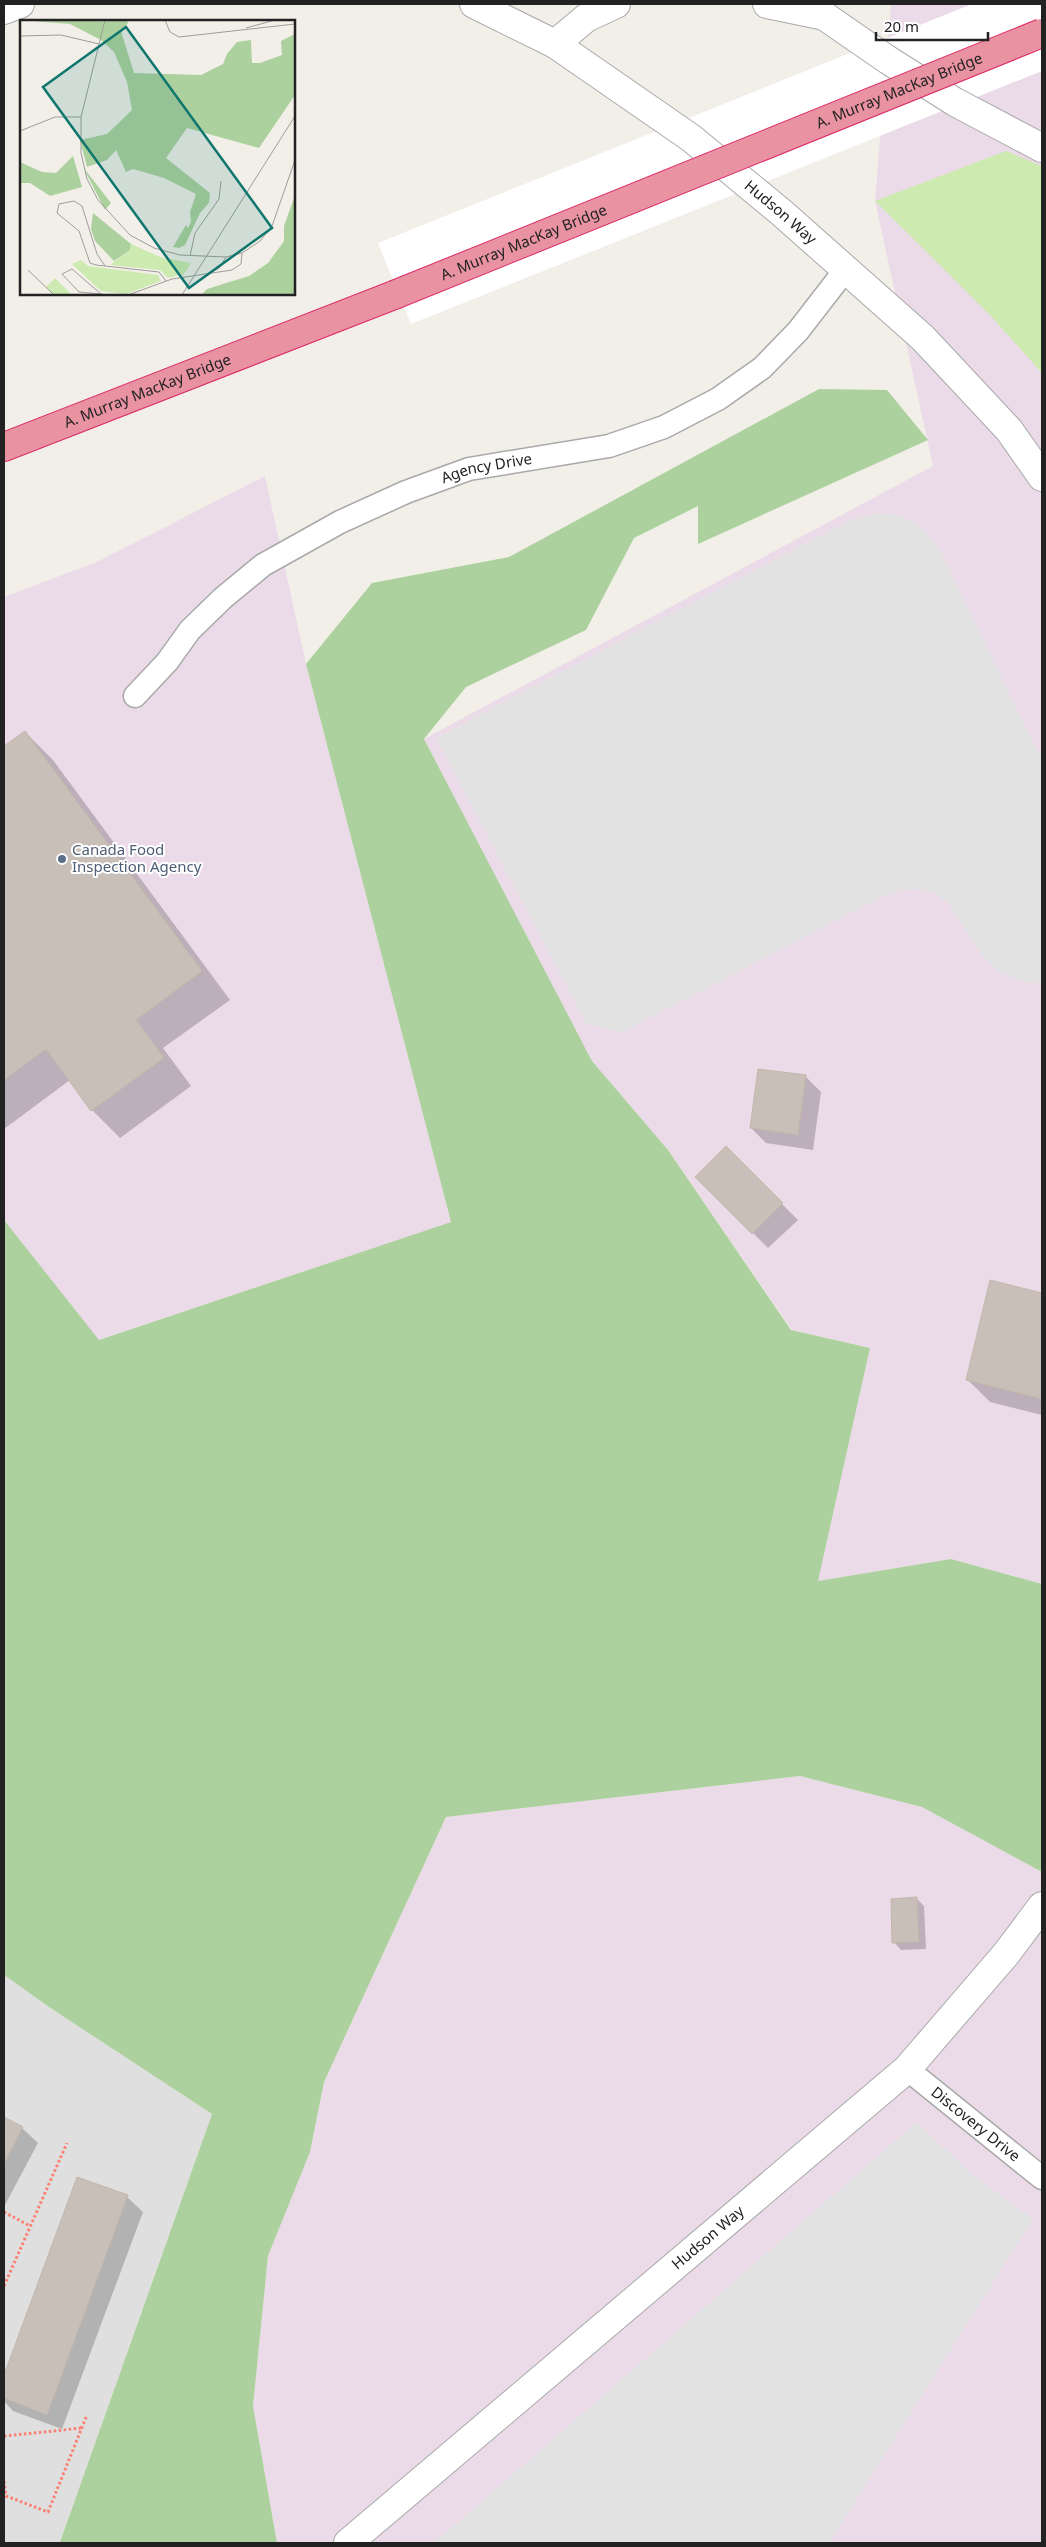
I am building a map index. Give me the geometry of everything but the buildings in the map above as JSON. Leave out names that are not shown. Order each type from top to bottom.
[{"type":"highway","name":"A. Murray MacKay Bridge","points":[[4,447],[394,295],[1042,33]]},
{"type":"street","points":[[4,10],[20,4]]},
{"type":"street","name":"Hudson Way","points":[[474,4],[555,44],[691,138],[846,269],[930,345],[1008,430],[1042,477]]},
{"type":"street","points":[[555,44],[586,18],[616,4]]},
{"type":"street","points":[[768,4],[816,10],[888,60],[955,102],[1042,148]]},
{"type":"street","name":"Hudson Way","points":[[348,2543],[907,2069],[1006,1954],[1042,1906]]},
{"type":"lane","name":"Agency Drive","points":[[135,696],[167,662],[190,630],[223,598],[263,565],[340,522],[406,492],[469,469],[610,446],[664,427],[718,399],[762,368],[798,331],[846,269]]},
{"type":"lane","name":"Discovery Drive","points":[[907,2069],[1042,2178]]},
{"type":"path","points":[[4,2286],[67,2142]]},
{"type":"path","points":[[4,2212],[30,2226]]},
{"type":"path","points":[[4,2480],[6,2496],[48,2512],[87,2415]]},
{"type":"path","points":[[4,2436],[82,2428]]},
{"type":"shaded area","points":[[891,4],[1042,4],[1042,1584],[951,1559],[818,1581],[870,1348],[792,1330],[668,1150],[592,1061],[424,739],[933,466],[875,201]]},
{"type":"shaded area","name":"Canada Food Inspection Agency","points":[[265,476],[306,664],[451,1222],[98,1340],[4,1220],[4,597],[99,561]]},
{"type":"shaded area","points":[[877,513],[900,515],[921,527],[939,548],[1042,761],[1042,983],[1027,983],[1001,973],[980,953],[949,904],[934,893],[916,889],[898,891],[881,897],[621,1033],[586,1023],[436,738],[852,519]]},
{"type":"shaded area","points":[[800,1776],[922,1807],[1042,1872],[1042,2543],[277,2543],[253,2406],[268,2256],[310,2152],[324,2082],[446,1817]]},
{"type":"shaded area","points":[[4,1975],[52,2009],[212,2114],[60,2542],[54,2543],[4,2543]]},
{"type":"shaded area","points":[[917,2122],[971,2174],[1033,2219],[829,2543],[434,2543]]},
{"type":"green space","points":[[1006,151],[1042,166],[1042,373],[988,313],[875,201]]},
{"type":"green space","points":[[819,389],[887,390],[928,440],[698,544],[698,506],[634,538],[586,630],[466,687],[424,739],[592,1061],[668,1150],[791,1330],[870,1348],[818,1581],[951,1559],[1042,1584],[1042,1872],[922,1807],[800,1776],[446,1817],[324,2082],[310,2152],[268,2256],[253,2406],[277,2543],[54,2543],[60,2542],[212,2114],[52,2009],[4,1975],[4,1220],[99,1340],[451,1222],[306,664],[372,583],[509,557]]},
{"type":"pier","points":[[972,4],[1042,4],[1042,71],[411,324],[378,243]]},
{"type":"place","name":"Canada Food Inspection Agency","points":[[62,859]]}]
